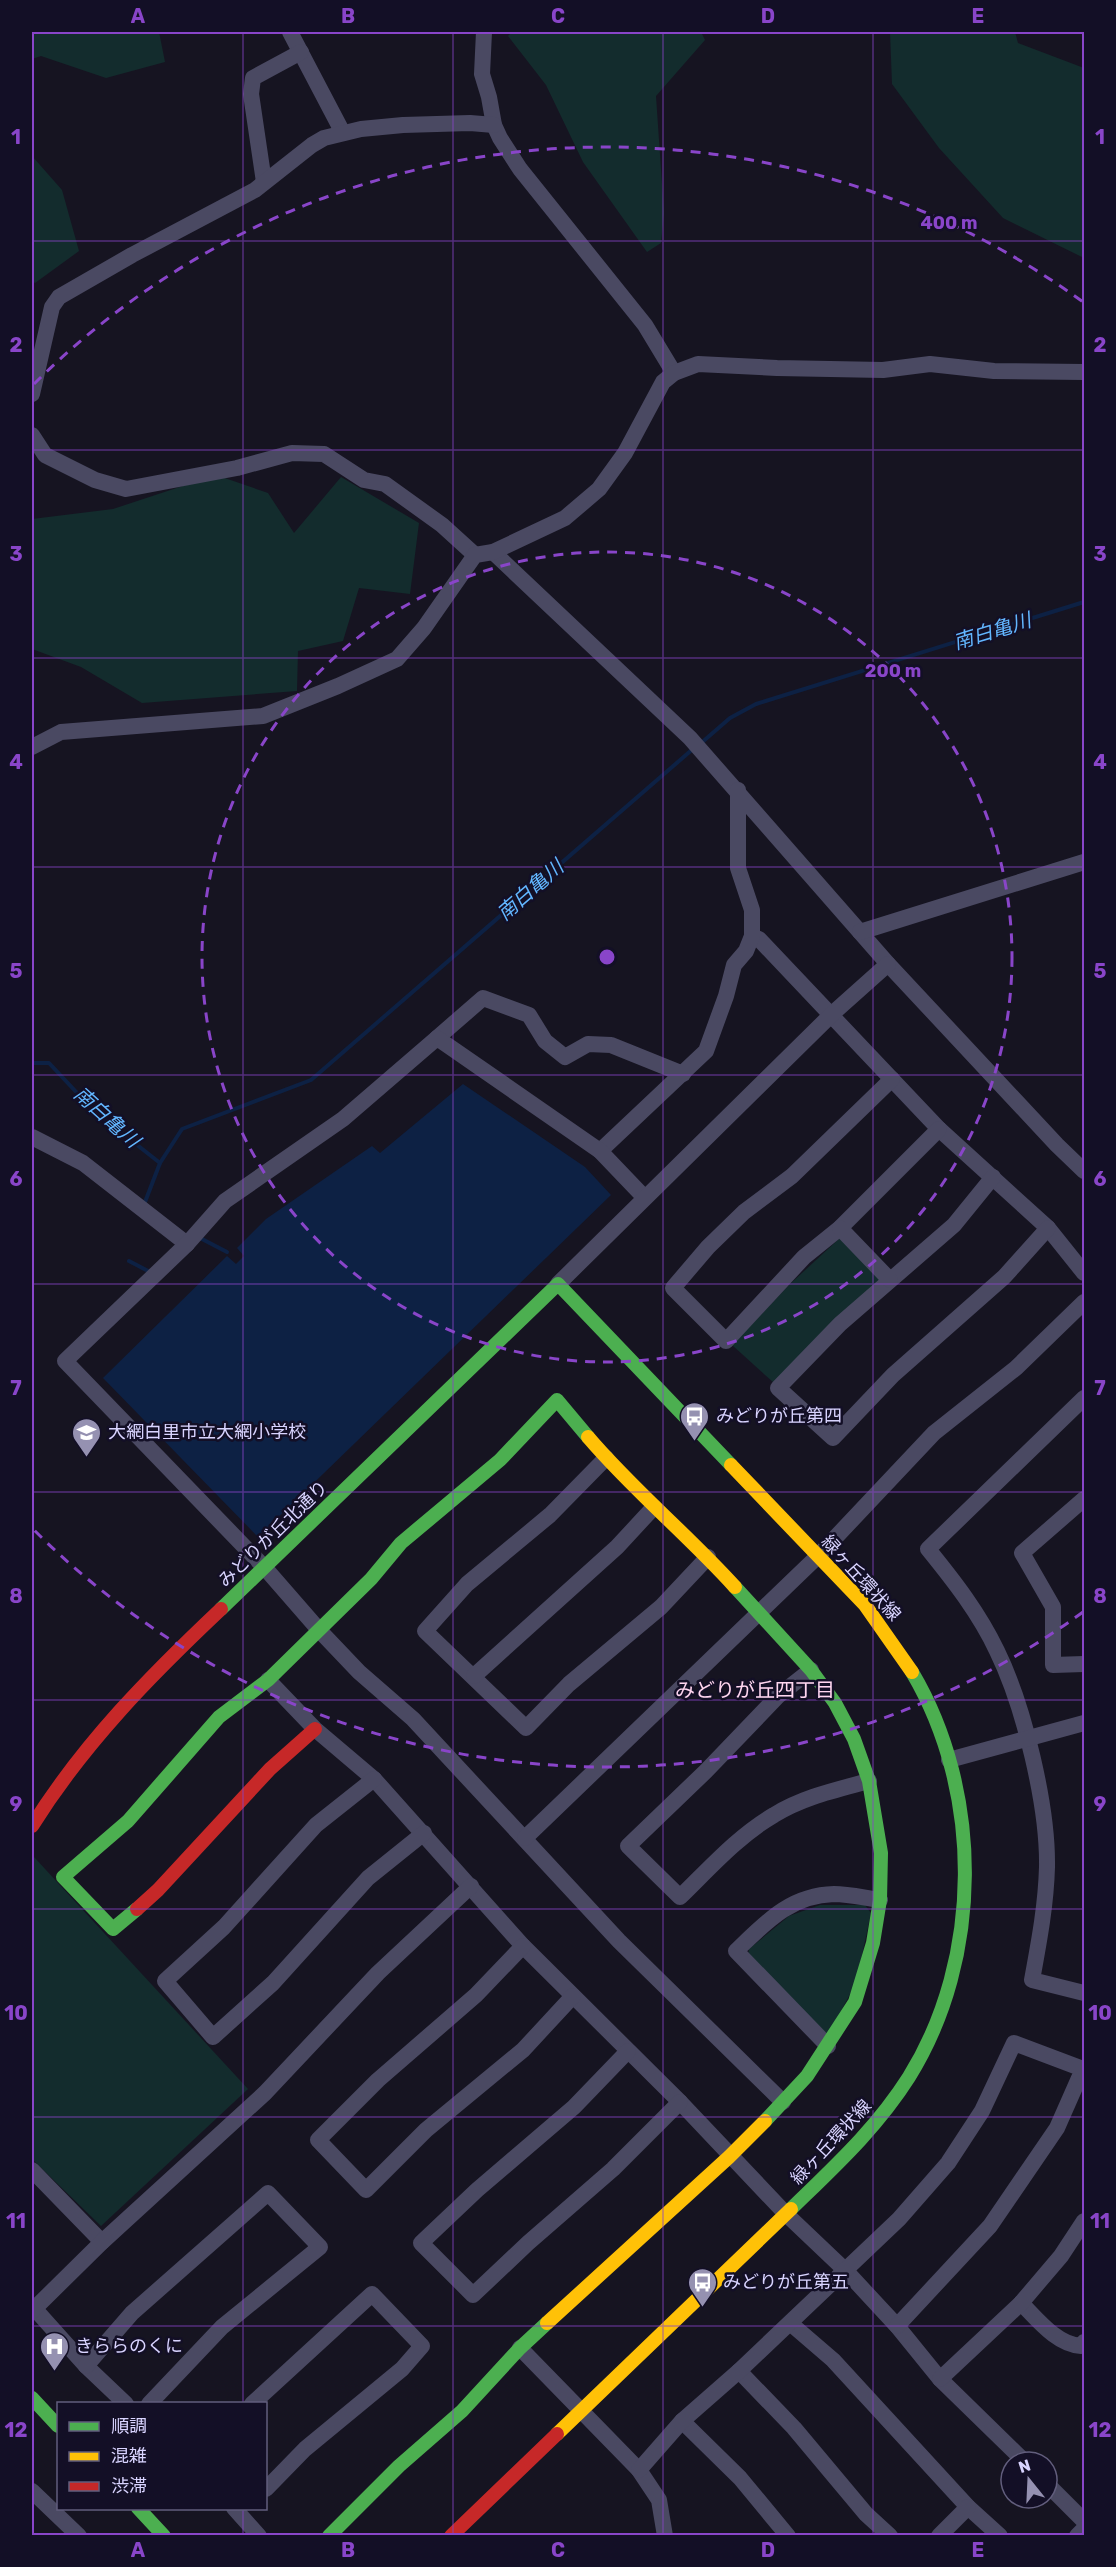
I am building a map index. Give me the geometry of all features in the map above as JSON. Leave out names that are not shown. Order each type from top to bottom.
[{"type":"street","points":[[290,32],[343,133]]},
{"type":"street","points":[[484,32],[482,75],[494,125],[520,169],[645,324],[674,373]]},
{"type":"street","points":[[264,183],[251,94],[253,78],[301,52]]},
{"type":"street","points":[[32,394],[52,307],[59,297],[132,255],[255,190],[324,138],[361,129],[403,125],[470,123],[494,125]]},
{"type":"street","points":[[32,747],[61,732],[263,716],[397,659],[424,628],[476,555],[493,552],[565,518],[599,489],[626,453],[663,382],[674,373],[698,364],[883,370],[930,364],[994,371],[1084,372]]},
{"type":"street","points":[[32,435],[45,454],[95,480],[126,489],[237,468],[292,453],[324,454],[364,480],[385,484],[442,525],[476,555]]},
{"type":"street","points":[[493,552],[690,738],[738,790],[888,964],[1084,1171]]},
{"type":"street","points":[[600,1151],[706,1051],[726,996],[734,965],[746,951],[752,936],[752,910],[738,868],[738,790]]},
{"type":"street","points":[[861,932],[1084,862]]},
{"type":"street","points":[[752,936],[759,939],[832,1014],[939,1129],[1047,1228],[1084,1273]]},
{"type":"street","points":[[558,1284],[832,1014],[888,964]]},
{"type":"street","points":[[683,1074],[611,1045],[588,1044],[565,1057],[546,1041],[529,1015],[483,998],[343,1119],[225,1201],[187,1244],[65,1361],[265,1568],[359,1672],[413,1719],[619,1941],[783,2102]]},
{"type":"street","points":[[437,1038],[600,1151],[644,1197]]},
{"type":"street","points":[[892,1079],[792,1176],[744,1212],[673,1288],[726,1341],[804,1257],[840,1228],[939,1129]]},
{"type":"street","points":[[32,1137],[83,1163],[187,1244]]},
{"type":"street","points":[[993,1177],[954,1225],[840,1324],[778,1388],[833,1438],[893,1375],[1004,1277],[1047,1228]]},
{"type":"street","points":[[840,1228],[890,1280]]},
{"type":"street","name":"緑ヶ丘環状線","points":[[451,2535],[864,2138],[896,2098],[922,2054],[945,1998],[958,1950],[964,1897],[963,1843],[958,1800],[949,1760],[932,1708],[894,1642],[865,1605],[558,1284]]},
{"type":"street","name":"みどりが丘北通り","points":[[32,1826],[49,1796],[83,1748],[169,1657],[265,1568],[558,1284]]},
{"type":"street","points":[[525,1838],[760,1614],[934,1433],[1016,1368],[1084,1302]]},
{"type":"street","points":[[315,1729],[270,1769],[158,1890],[113,1929],[63,1877],[128,1821],[219,1717],[268,1680],[371,1579],[401,1542],[500,1460],[557,1400],[606,1458],[708,1557],[812,1670],[835,1703],[854,1739],[869,1781],[881,1853],[880,1900],[873,1943],[855,2002],[807,2076],[729,2157],[520,2348],[462,2411],[399,2466],[329,2535]]},
{"type":"street","points":[[1081,1401],[1084,1420]]},
{"type":"street","points":[[1081,1401],[928,1549],[966,1598],[997,1651],[1027,1738],[1043,1814],[1047,1865],[1045,1911],[1032,1980],[1084,1993]]},
{"type":"street","points":[[606,1458],[550,1515],[467,1584],[425,1630],[526,1728],[569,1684],[661,1607],[708,1557]]},
{"type":"street","points":[[1084,1499],[1022,1553],[1053,1607],[1053,1665],[1084,1664]]},
{"type":"street","points":[[474,1676],[617,1548],[654,1507]]},
{"type":"street","points":[[812,1670],[778,1696],[706,1772],[628,1846],[680,1898],[737,1843],[773,1815],[808,1798],[869,1781]]},
{"type":"street","points":[[268,1680],[315,1729],[374,1779],[524,1946],[680,2102],[729,2157],[846,2271],[897,2325],[940,2379],[1012,2450]]},
{"type":"street","points":[[949,1760],[1084,1723]]},
{"type":"street","points":[[374,1779],[316,1825],[224,1927],[165,1981],[213,2037],[273,1983],[368,1878],[424,1833]]},
{"type":"street","points":[[125,2402],[86,2366],[33,2310],[102,2242],[265,2092],[378,1973],[471,1886]]},
{"type":"street","points":[[828,2046],[736,1951],[775,1913],[805,1899],[833,1894],[880,1900]]},
{"type":"street","points":[[524,1946],[476,1995],[378,2080],[318,2140],[366,2190],[426,2130],[523,2050],[573,1996]]},
{"type":"street","points":[[639,2470],[682,2421],[739,2371],[899,2219],[948,2163],[982,2110],[1014,2043],[1083,2069],[1057,2128],[1010,2199],[990,2226],[897,2325]]},
{"type":"street","points":[[628,2051],[574,2108],[477,2190],[421,2242],[473,2295],[528,2243],[613,2169],[680,2102]]},
{"type":"street","points":[[32,2170],[102,2242]]},
{"type":"street","points":[[86,2366],[132,2313],[268,2193],[320,2247],[222,2327],[150,2402]]},
{"type":"street","points":[[940,2379],[1021,2303],[1061,2256],[1084,2221]]},
{"type":"street","points":[[253,2402],[372,2294],[422,2346],[402,2369],[305,2450],[267,2488]]},
{"type":"street","points":[[1021,2303],[1048,2331],[1072,2346],[1081,2346],[1084,2342]]},
{"type":"street","points":[[790,2323],[833,2360],[968,2507],[1000,2535]]},
{"type":"street","points":[[520,2348],[639,2470],[659,2500],[664,2535]]},
{"type":"street","points":[[739,2371],[795,2428],[866,2514],[890,2535]]},
{"type":"street","points":[[32,2398],[57,2425]]},
{"type":"street","points":[[682,2421],[740,2478],[788,2535]]},
{"type":"street","points":[[32,2491],[79,2535]]},
{"type":"street","points":[[1059,2496],[1084,2521]]},
{"type":"street","points":[[939,2535],[968,2507]]},
{"type":"street","points":[[140,2510],[164,2535]]},
{"type":"street","points":[[240,2511],[259,2535]]},
{"type":"street","points":[[1077,2535],[1084,2529]]},
{"type":"green space","points":[[32,32],[159,32],[165,62],[106,78],[41,56],[32,59]]},
{"type":"green space","points":[[512,32],[701,32],[705,40],[656,96],[664,213],[661,243],[647,252],[583,162],[546,85],[508,36]]},
{"type":"green space","points":[[890,32],[1015,32],[1018,43],[1084,68],[1084,258],[1003,218],[939,148],[892,84]]},
{"type":"green space","points":[[32,156],[62,190],[79,251],[35,283],[32,281]]},
{"type":"green space","points":[[216,475],[268,493],[294,533],[341,477],[419,523],[410,594],[359,588],[343,641],[298,651],[297,691],[142,703],[81,667],[32,649],[32,519],[113,509]]},
{"type":"green space","points":[[841,1237],[882,1281],[774,1383],[732,1345],[789,1285]]},
{"type":"green space","points":[[34,1857],[248,2089],[101,2226],[32,2159],[32,1860]]},
{"type":"green space","points":[[820,1905],[865,1905],[871,1913],[856,1983],[828,2035],[748,1956],[749,1949],[789,1916]]},
{"type":"water","points":[[463,1084],[585,1167],[611,1195],[258,1537],[103,1378],[227,1256],[236,1264],[244,1256],[237,1248],[266,1219],[372,1146],[380,1153]]},
{"type":"waterway","name":"南白亀川","points":[[700,744],[730,718],[756,704],[1084,602]]},
{"type":"waterway","name":"南白亀川","points":[[145,1202],[160,1163],[182,1129],[311,1080],[694,748]]},
{"type":"waterway","name":"南白亀川","points":[[32,1063],[49,1063],[94,1111],[160,1163]]},
{"type":"waterway","points":[[200,1238],[227,1252]]},
{"type":"waterway","points":[[129,1261],[152,1273]]},
{"type":"traffic: fast","points":[[221,1609],[558,1284],[731,1465]]},
{"type":"traffic: fast","points":[[137,1909],[113,1929],[63,1877],[128,1821],[219,1717],[268,1680],[371,1579],[401,1543],[500,1460],[557,1400],[588,1437]]},
{"type":"traffic: fast","points":[[735,1587],[811,1670],[835,1703],[854,1739],[869,1781],[881,1853],[880,1900],[873,1943],[855,2002],[807,2076],[765,2121]]},
{"type":"traffic: fast","points":[[791,2209],[854,2147],[896,2096],[909,2077],[933,2030],[951,1980],[961,1928],[965,1875],[962,1822],[952,1769],[935,1719],[912,1672]]},
{"type":"traffic: fast","points":[[329,2536],[399,2466],[462,2411],[520,2348],[547,2323]]},
{"type":"traffic: fast","points":[[32,2398],[57,2425]]},
{"type":"traffic: fast","points":[[140,2510],[164,2536]]},
{"type":"traffic: slow","points":[[588,1437],[605,1457],[735,1587]]},
{"type":"traffic: slow","points":[[731,1465],[865,1605],[912,1672]]},
{"type":"traffic: slow","points":[[547,2323],[729,2157],[765,2121]]},
{"type":"traffic: slow","points":[[557,2434],[791,2209]]},
{"type":"traffic: jam","points":[[32,1826],[73,1766],[119,1712],[221,1609]]},
{"type":"traffic: jam","points":[[137,1909],[158,1890],[270,1769],[315,1729]]},
{"type":"traffic: jam","points":[[451,2536],[557,2434]]},
{"type":"place","name":"みどりが丘第四","points":[[695,1442]]},
{"type":"place","name":"大網白里市立大網小学校","points":[[87,1458]]},
{"type":"place","name":"みどりが丘第五","points":[[702,2308]]},
{"type":"place","name":"きららのくに","points":[[54,2372]]},
{"type":"district","name":"みどりが丘四丁目","points":[[755,1690]]}]
